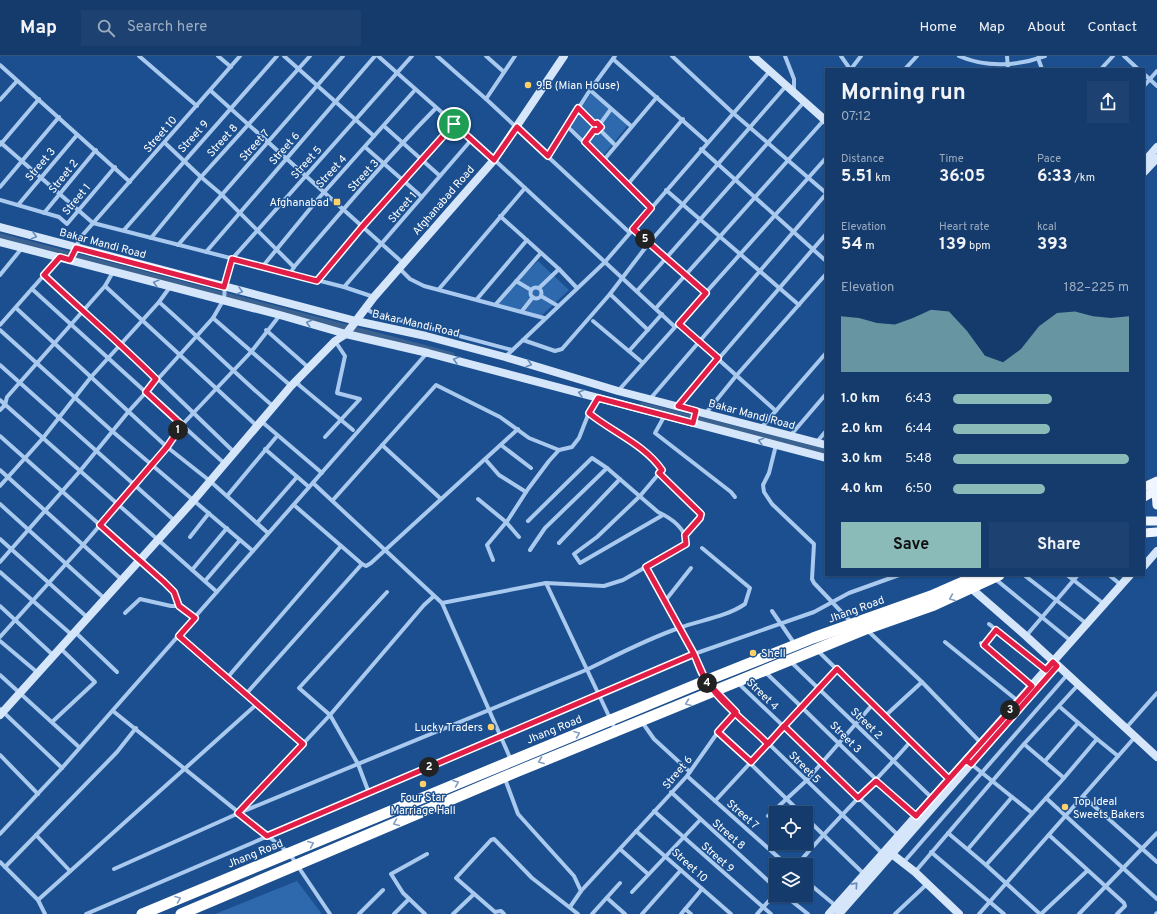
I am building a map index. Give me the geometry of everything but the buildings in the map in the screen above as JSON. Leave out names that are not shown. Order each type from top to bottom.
[{"type":"highway","name":"Jhang Road","points":[[181,914],[505,776],[802,656],[977,576]]},
{"type":"highway","name":"Jhang Road","points":[[142,914],[511,760],[796,645],[859,629],[972,589],[997,577]]},
{"type":"main road","points":[[1145,487],[1157,481]]},
{"type":"main road","points":[[1145,496],[1156,490],[1157,505]]},
{"type":"main road","points":[[1145,521],[1157,521]]},
{"type":"main road","points":[[1145,533],[1157,532]]},
{"type":"street","points":[[140,56],[197,106]]},
{"type":"street","points":[[218,56],[231,67]]},
{"type":"street","name":"Street 10","points":[[70,260],[80,238],[211,91],[240,56]]},
{"type":"street","name":"Street 9","points":[[124,230],[183,161],[277,56]]},
{"type":"street","points":[[284,56],[374,136]]},
{"type":"street","name":"Street 8","points":[[151,238],[201,177],[310,56]]},
{"type":"street","name":"Street 7","points":[[178,245],[343,56]]},
{"type":"street","name":"Street 6","points":[[206,252],[239,211],[375,56]]},
{"type":"street","points":[[378,56],[472,139],[662,314],[718,358],[776,411]]},
{"type":"street","name":"Street 5","points":[[223,300],[232,259],[412,56]]},
{"type":"street","points":[[437,56],[631,231],[649,243],[706,293]]},
{"type":"street","points":[[486,56],[504,72]]},
{"type":"street","points":[[486,99],[515,56]]},
{"type":"street","name":"Afghanabad Road","points":[[1,712],[54,656],[194,500],[291,386],[350,328],[374,297],[494,160],[564,56]]},
{"type":"street","points":[[672,56],[734,113],[825,192]]},
{"type":"street","points":[[752,56],[825,117]]},
{"type":"street","points":[[759,56],[804,102],[825,117]]},
{"type":"street","points":[[523,340],[555,350],[562,349],[610,294],[649,243],[750,126],[791,88],[794,79],[785,56]]},
{"type":"street","points":[[841,56],[849,68]]},
{"type":"street","points":[[851,68],[861,56]]},
{"type":"street","points":[[907,68],[917,56]]},
{"type":"street","points":[[959,56],[1008,67],[1045,56]]},
{"type":"street","points":[[1007,56],[1008,67]]},
{"type":"street","points":[[1102,68],[1112,56]]},
{"type":"street","points":[[1124,56],[1137,68]]},
{"type":"street","points":[[548,156],[578,108],[614,57],[708,142]]},
{"type":"street","points":[[1038,58],[1042,68]]},
{"type":"street","points":[[980,68],[982,62]]},
{"type":"street","points":[[0,65],[130,182]]},
{"type":"street","points":[[505,357],[604,262],[770,71]]},
{"type":"street","points":[[1145,85],[1157,71]]},
{"type":"street","points":[[1145,75],[1157,86]]},
{"type":"street","points":[[0,100],[17,81]]},
{"type":"street","name":"Street 4","points":[[263,266],[324,193],[416,90]]},
{"type":"street","points":[[590,90],[631,126]]},
{"type":"street","points":[[211,91],[382,244],[417,283],[544,318]]},
{"type":"street","points":[[603,161],[657,97]]},
{"type":"street","points":[[39,99],[1,144],[93,223],[263,266],[374,297]]},
{"type":"street","points":[[637,291],[804,102]]},
{"type":"street","name":"Street 3","points":[[290,274],[294,267],[343,209],[385,164],[403,142],[436,108]]},
{"type":"street","points":[[578,108],[594,124],[600,124]]},
{"type":"street","points":[[600,130],[600,124],[611,109]]},
{"type":"street","points":[[0,187],[59,117]]},
{"type":"street","points":[[628,184],[683,119]]},
{"type":"street","points":[[656,308],[825,119]]},
{"type":"street","points":[[317,281],[403,180],[454,124]]},
{"type":"street","points":[[585,142],[594,130],[594,124]]},
{"type":"street","points":[[385,126],[440,176]]},
{"type":"street","points":[[567,126],[651,208]]},
{"type":"street","points":[[594,130],[600,130],[615,145]]},
{"type":"street","name":"Street 3","points":[[18,205],[77,134]]},
{"type":"street","name":"Street 1","points":[[344,288],[472,139]]},
{"type":"street","points":[[165,143],[239,211],[294,267]]},
{"type":"street","points":[[366,147],[422,197]]},
{"type":"street","points":[[1145,161],[1157,148]]},
{"type":"street","points":[[701,149],[825,260]]},
{"type":"street","name":"Street 2","points":[[44,213],[96,150]]},
{"type":"street","points":[[1145,171],[1157,158]]},
{"type":"street","points":[[618,391],[825,159]]},
{"type":"street","name":"Street 1","points":[[0,200],[58,217],[67,224],[114,168]]},
{"type":"street","points":[[439,289],[525,188]]},
{"type":"street","points":[[666,190],[798,305]]},
{"type":"street","points":[[650,399],[825,194]]},
{"type":"street","points":[[500,216],[542,253],[577,288]]},
{"type":"street","name":"Bakar Mandi Road","points":[[0,227],[225,289],[428,352],[825,458]]},
{"type":"street","points":[[678,406],[825,235]]},
{"type":"street","points":[[477,299],[527,240]]},
{"type":"street","name":"Bakar Mandi Road","points":[[0,242],[280,315],[350,328],[374,325],[426,336],[505,357],[618,391],[825,445]]},
{"type":"street","points":[[0,274],[22,248]]},
{"type":"street","points":[[496,304],[542,253]]},
{"type":"street","points":[[0,326],[60,257]]},
{"type":"street","points":[[532,290],[535,287],[539,288],[559,269]]},
{"type":"street","points":[[0,410],[5,404],[7,397],[83,312],[105,286],[113,272]]},
{"type":"street","points":[[44,275],[83,312],[122,344],[156,379],[235,453]]},
{"type":"street","points":[[706,413],[736,376],[825,275]]},
{"type":"street","points":[[516,281],[532,290]]},
{"type":"street","points":[[105,286],[218,389],[259,424],[277,436],[322,473]]},
{"type":"street","points":[[0,486],[60,418],[91,377],[159,302],[170,287]]},
{"type":"street","points":[[539,288],[542,292],[541,296]]},
{"type":"street","points":[[32,289],[225,464]]},
{"type":"street","points":[[532,290],[530,294],[533,297]]},
{"type":"street","points":[[610,294],[648,330]]},
{"type":"street","points":[[533,297],[537,298],[541,296],[558,306]]},
{"type":"street","points":[[522,311],[533,297]]},
{"type":"street","points":[[0,562],[80,471],[156,379],[213,318],[223,300]]},
{"type":"street","points":[[159,302],[197,335],[233,372],[274,407]]},
{"type":"street","points":[[16,308],[129,410],[167,447],[210,481],[268,533]]},
{"type":"street","points":[[365,308],[373,313],[512,350]]},
{"type":"street","points":[[365,308],[374,325]]},
{"type":"street","points":[[629,351],[662,314]]},
{"type":"street","points":[[0,637],[83,545],[167,447],[182,425],[218,389],[251,352],[266,330],[280,315]]},
{"type":"street","points":[[213,318],[291,386]]},
{"type":"street","points":[[593,321],[642,363]]},
{"type":"street","points":[[0,330],[112,431],[253,551]]},
{"type":"street","points":[[266,330],[308,368]]},
{"type":"street","points":[[325,438],[360,398],[337,393],[345,356],[335,342]]},
{"type":"street","points":[[0,834],[113,711],[428,352]]},
{"type":"street","points":[[761,428],[825,355]]},
{"type":"street","points":[[0,365],[175,521]]},
{"type":"street","points":[[297,380],[299,385],[353,430]]},
{"type":"street","points":[[333,500],[436,385],[500,417],[529,438],[559,450],[572,447],[576,443],[589,413],[598,398]]},
{"type":"street","points":[[790,436],[825,395]]},
{"type":"street","points":[[0,400],[217,592]]},
{"type":"street","points":[[693,423],[696,411]]},
{"type":"street","points":[[589,413],[604,425],[637,446],[661,468],[659,473],[640,496],[597,536],[574,554],[580,563],[663,515]]},
{"type":"street","points":[[666,415],[655,433],[731,492],[735,498]]},
{"type":"street","points":[[294,505],[340,546],[366,566],[386,550],[518,429]]},
{"type":"street","points":[[816,443],[825,432]]},
{"type":"street","points":[[0,436],[61,492],[140,560],[174,592],[179,606],[195,618]]},
{"type":"street","points":[[227,496],[277,436]]},
{"type":"street","points":[[382,445],[441,499]]},
{"type":"street","points":[[501,445],[531,468]]},
{"type":"street","points":[[776,445],[763,485],[764,492],[772,504],[814,544],[812,579],[814,583],[859,629],[922,682],[981,743]]},
{"type":"street","points":[[265,449],[308,487]]},
{"type":"street","points":[[493,560],[487,545],[506,522],[526,492],[559,450]]},
{"type":"street","points":[[442,603],[546,583],[604,586],[623,580],[686,544],[685,535],[673,522],[607,468],[592,458],[528,521]]},
{"type":"street","points":[[485,459],[499,475],[526,492]]},
{"type":"street","points":[[530,550],[545,528],[607,468]]},
{"type":"street","points":[[0,470],[44,512],[122,580]]},
{"type":"street","points":[[659,473],[701,514],[700,518],[685,535]]},
{"type":"street","points":[[257,523],[297,477]]},
{"type":"street","points":[[559,543],[620,479]]},
{"type":"street","points":[[313,483],[442,603],[516,772]]},
{"type":"street","points":[[478,499],[506,522],[519,537]]},
{"type":"street","points":[[0,504],[105,599]]},
{"type":"street","points":[[190,537],[210,513]]},
{"type":"street","points":[[192,570],[227,528]]},
{"type":"street","points":[[0,539],[88,618]]},
{"type":"street","points":[[205,581],[240,540]]},
{"type":"street","points":[[227,678],[340,546]]},
{"type":"street","points":[[114,869],[238,813],[586,670],[634,646],[746,604],[750,588],[702,548]]},
{"type":"street","points":[[1145,559],[1156,551]]},
{"type":"street","points":[[1145,565],[1156,551]]},
{"type":"street","points":[[246,694],[362,564]]},
{"type":"street","name":"Street 5","points":[[646,567],[694,654],[706,681],[715,692],[841,816],[887,853]]},
{"type":"street","points":[[665,601],[691,568]]},
{"type":"street","points":[[0,572],[117,672]]},
{"type":"street","points":[[86,914],[694,654],[814,612],[856,590],[896,576]]},
{"type":"street","points":[[1025,576],[1087,624]]},
{"type":"street","points":[[1068,576],[1104,604]]},
{"type":"street","points":[[1026,636],[1077,576]]},
{"type":"street","points":[[1110,576],[1121,585]]},
{"type":"street","points":[[839,914],[916,816],[949,779],[968,762],[981,743],[1046,670],[1055,664],[1072,641],[1129,576]]},
{"type":"street","points":[[829,914],[864,874],[887,853],[1135,576]]},
{"type":"street","points":[[997,577],[1042,617],[1072,641]]},
{"type":"street","points":[[546,583],[616,731]]},
{"type":"street","points":[[972,589],[1026,636],[1157,757]]},
{"type":"street","points":[[369,793],[358,764],[330,715],[299,688],[386,592]]},
{"type":"street","points":[[238,813],[330,715],[424,605],[434,596]]},
{"type":"street","points":[[125,613],[140,599],[171,606],[179,606]]},
{"type":"street","points":[[0,606],[54,656]]},
{"type":"street","points":[[772,611],[802,656]]},
{"type":"street","points":[[988,624],[1046,670]]},
{"type":"street","points":[[996,630],[983,644],[1032,686]]},
{"type":"street","points":[[179,636],[303,744]]},
{"type":"street","points":[[0,641],[38,673]]},
{"type":"street","points":[[945,642],[1018,701]]},
{"type":"street","points":[[52,722],[95,682],[60,648]]},
{"type":"street","points":[[817,649],[949,779]]},
{"type":"street","name":"Street 2","points":[[790,660],[932,798]]},
{"type":"street","points":[[715,801],[837,669]]},
{"type":"street","name":"Street 3","points":[[764,671],[839,742],[876,781],[916,816]]},
{"type":"street","points":[[0,675],[79,747]]},
{"type":"street","points":[[903,863],[1067,675]]},
{"type":"street","name":"Street 4","points":[[737,682],[899,836]]},
{"type":"street","points":[[885,716],[922,682]]},
{"type":"street","points":[[915,872],[992,780],[1078,685]]},
{"type":"street","points":[[1126,728],[1157,693]]},
{"type":"street","points":[[38,900],[257,704]]},
{"type":"street","points":[[768,816],[806,781],[873,704]]},
{"type":"street","points":[[1060,706],[1118,756]]},
{"type":"street","points":[[113,711],[136,728],[238,813],[290,853],[330,914]]},
{"type":"street","points":[[1,712],[62,768]]},
{"type":"street","name":"Street 6","points":[[570,914],[581,891],[687,776],[718,732],[736,712]]},
{"type":"street","points":[[641,720],[654,739],[690,772]]},
{"type":"street","points":[[1045,761],[1078,723]]},
{"type":"street","points":[[5,867],[117,752],[136,728]]},
{"type":"street","points":[[718,732],[751,762],[794,806]]},
{"type":"street","points":[[980,914],[1135,737]]},
{"type":"street","points":[[986,865],[1097,739]]},
{"type":"street","points":[[803,858],[823,834],[876,781],[911,741]]},
{"type":"street","points":[[1024,744],[1064,778]]},
{"type":"street","points":[[0,755],[38,794]]},
{"type":"street","points":[[968,762],[1032,813]]},
{"type":"street","points":[[505,776],[518,814],[574,876],[581,891]]},
{"type":"street","name":"Street 7","points":[[687,776],[779,858]]},
{"type":"street","name":"Street 8","points":[[671,792],[769,882]]},
{"type":"street","points":[[968,849],[1012,797]]},
{"type":"street","points":[[1084,797],[1157,862]]},
{"type":"street","points":[[1046,798],[1157,899]]},
{"type":"street","name":"Street 9","points":[[654,811],[682,838],[771,914]]},
{"type":"street","points":[[632,892],[700,820]]},
{"type":"street","points":[[813,825],[864,874]]},
{"type":"street","name":"Street 10","points":[[636,831],[731,914]]},
{"type":"street","points":[[948,833],[968,849],[1040,914],[1087,871]]},
{"type":"street","points":[[1079,914],[1157,833]]},
{"type":"street","points":[[1049,834],[1087,871],[1125,904],[1116,914]]},
{"type":"street","points":[[36,835],[70,871]]},
{"type":"street","points":[[504,914],[501,911],[494,913],[456,878],[491,840],[494,839],[532,878],[578,914]]},
{"type":"street","points":[[620,848],[648,874]]},
{"type":"street","points":[[931,852],[1004,914]]},
{"type":"street","points":[[887,853],[915,872],[959,914]]},
{"type":"street","points":[[425,914],[403,893],[391,874],[426,854]]},
{"type":"street","points":[[0,862],[38,900],[45,914]]},
{"type":"street","points":[[642,914],[681,870]]},
{"type":"street","points":[[592,914],[620,882]]},
{"type":"street","points":[[896,914],[926,884]]},
{"type":"street","points":[[813,887],[836,906]]},
{"type":"street","points":[[681,914],[702,889]]},
{"type":"street","points":[[359,914],[383,890]]},
{"type":"street","points":[[453,914],[474,894]]},
{"type":"street","points":[[607,898],[625,914]]},
{"type":"street","points":[[394,914],[409,899]]},
{"type":"street","points":[[757,914],[769,901]]},
{"type":"street","points":[[793,902],[808,914]]},
{"type":"street","points":[[685,909],[691,914]]},
{"type":"shaded area","points":[[591,93],[628,125],[602,157],[570,125]]},
{"type":"shaded area","points":[[538,261],[569,290],[541,316],[495,303]]},
{"type":"shaded area","points":[[297,881],[322,914],[215,914]]},
{"type":"waterway","points":[[0,236],[452,355]]},
{"type":"waterway","points":[[642,405],[825,452]]},
{"type":"place","name":"9.B (Mian House)","points":[[528,85]]},
{"type":"place","name":"Afghanabad","points":[[337,202]]},
{"type":"place","name":"Shell","points":[[753,653]]},
{"type":"place","name":"Lucky Traders","points":[[491,727]]},
{"type":"place","name":"Four Star Marriage Hall","points":[[423,784]]},
{"type":"place","name":"Top Ideal Sweets Bakers","points":[[1065,807]]},
{"type":"route","points":[[454,124],[403,180],[317,281],[232,259],[224,287],[76,248],[70,260],[60,257],[44,275],[83,312],[122,344],[156,379],[146,392],[182,425],[167,447],[100,525],[164,582],[174,592],[179,606],[195,618],[179,636],[303,744],[238,813],[267,836],[694,654],[706,681],[715,692],[736,712],[768,744],[784,726],[858,798],[876,781],[916,816],[966,760],[1032,686],[984,645],[996,630],[1046,670],[1053,662],[1057,666],[971,764],[966,760],[949,779],[837,669],[784,726],[768,744],[751,762],[718,732],[736,712],[706,681],[694,654],[646,567],[686,544],[685,535],[700,518],[701,514],[659,473],[662,470],[657,464],[637,446],[604,425],[589,413],[598,398],[693,423],[696,411],[678,406],[718,358],[679,324],[706,293],[633,229],[651,208],[585,142],[594,130],[600,130],[601,127],[600,124],[594,124],[578,108],[548,156],[517,127],[494,160],[454,124]]}]
